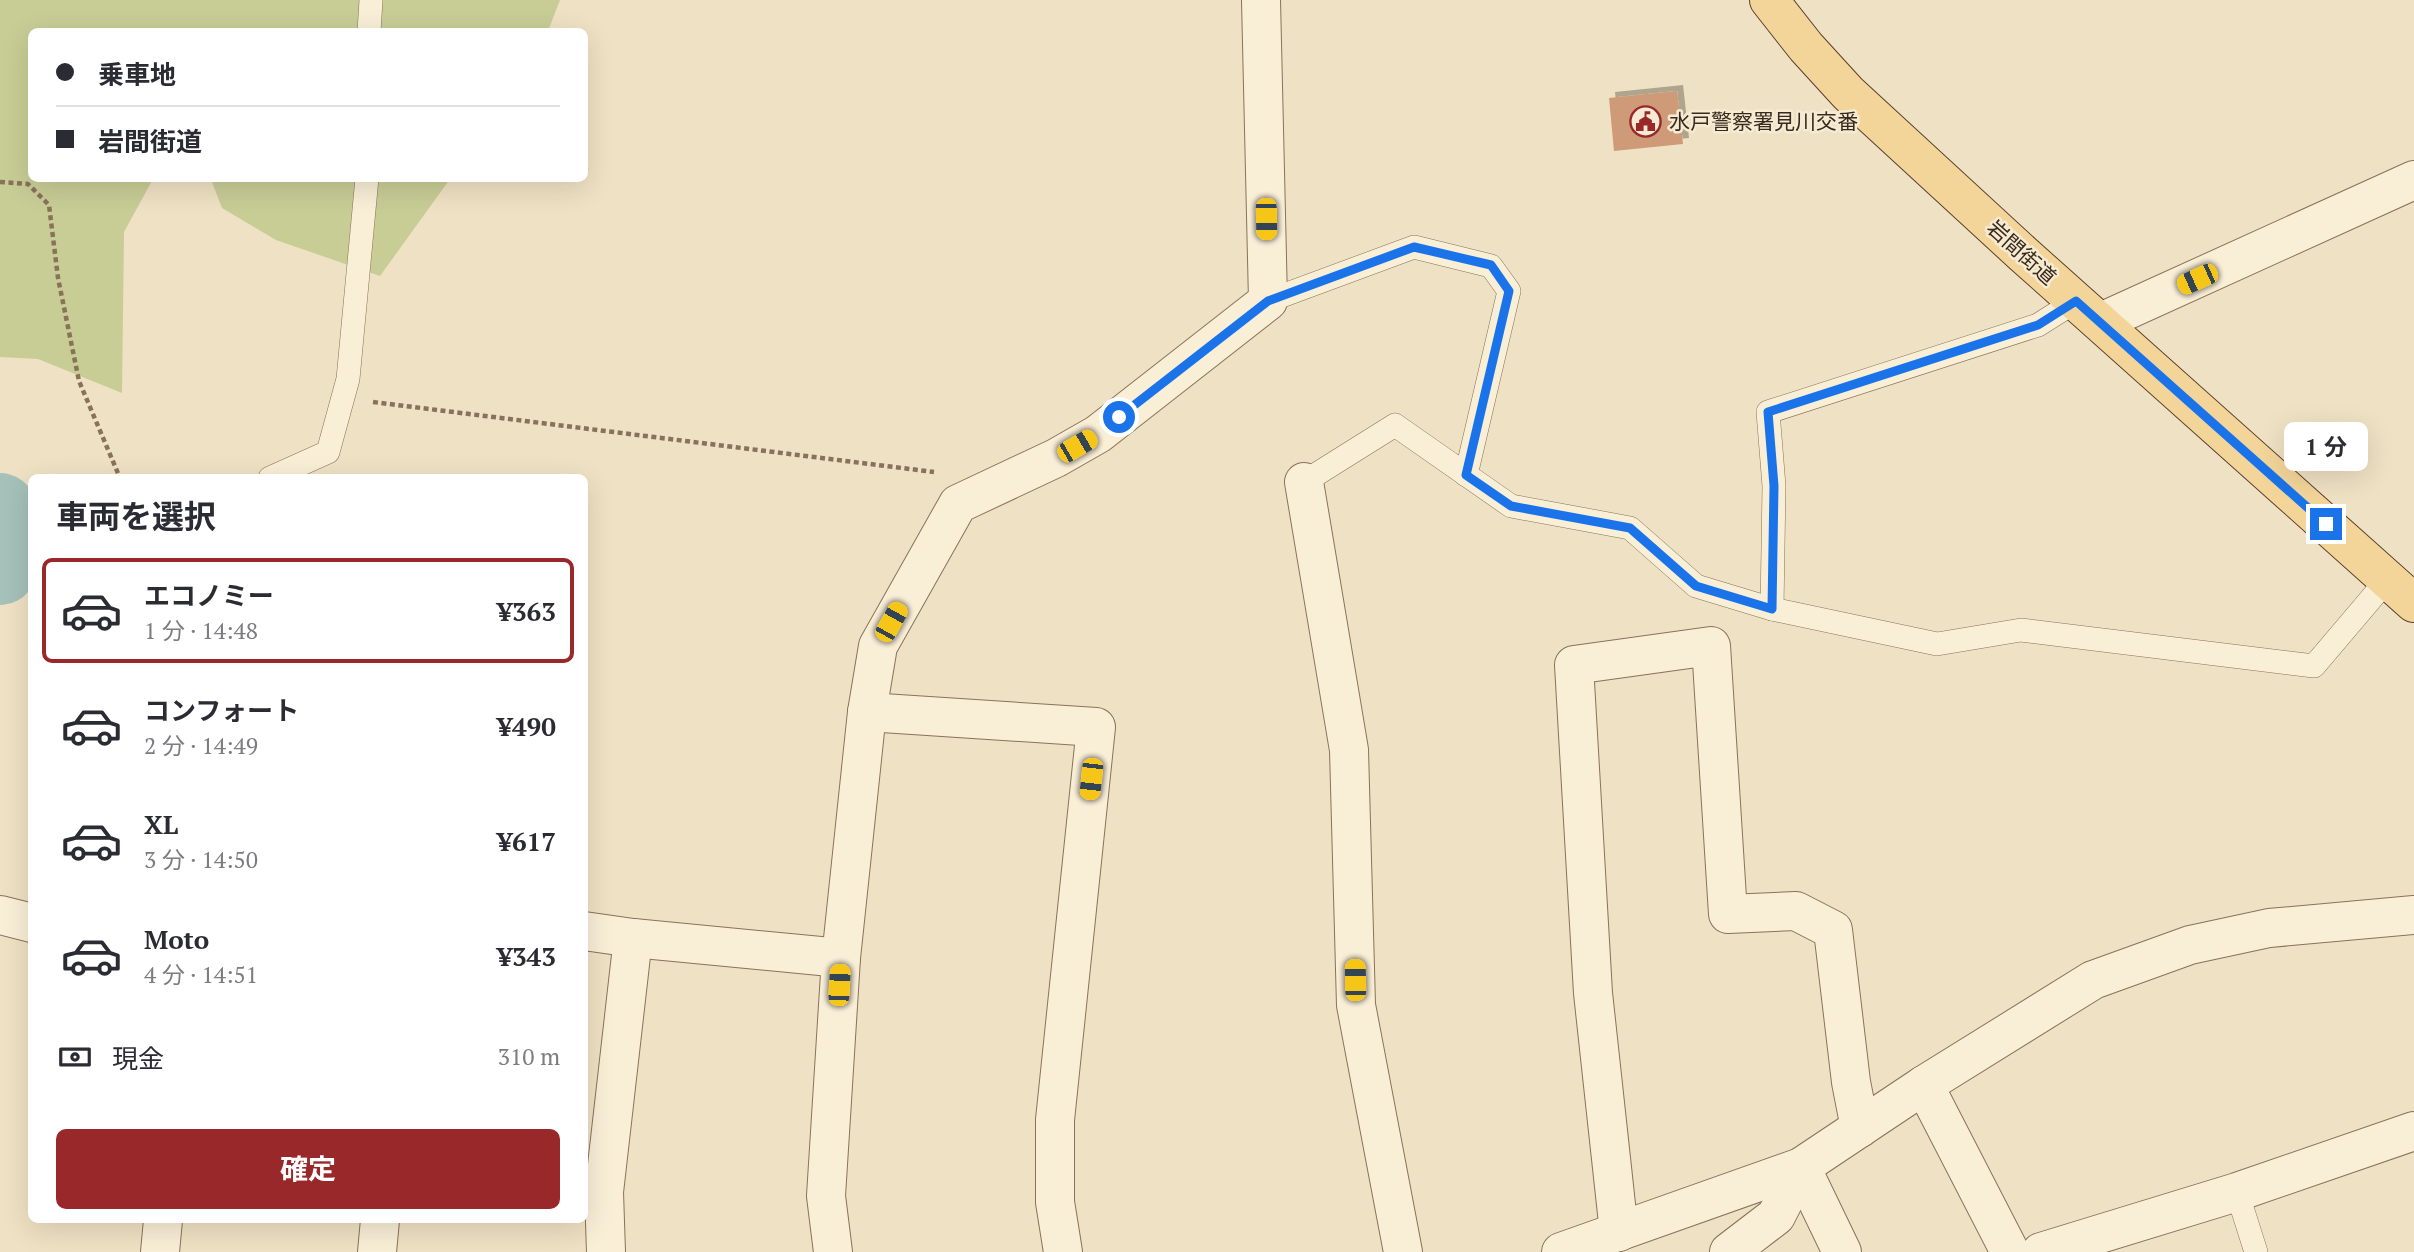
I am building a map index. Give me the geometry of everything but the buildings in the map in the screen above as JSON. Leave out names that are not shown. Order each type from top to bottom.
[{"type":"main road","name":"岩間街道","points":[[1769,0],[1806,47],[1848,93],[2401,591]]},
{"type":"street","points":[[833,1252],[826,1196],[841,958],[867,712],[878,646],[958,504],[1056,458],[1098,434],[1268,301],[1261,0]]},
{"type":"street","points":[[2089,312],[2414,180]]},
{"type":"street","points":[[1304,482],[1349,750],[1356,1005],[1403,1252]]},
{"type":"street","points":[[1619,1232],[1593,993],[1574,665],[1711,646],[1728,914],[1796,911],[1833,930],[1851,1082],[1860,1128]]},
{"type":"street","points":[[867,712],[1096,727],[1055,1120],[1055,1202],[1063,1252]]},
{"type":"street","points":[[0,915],[28,922]]},
{"type":"street","points":[[1561,1252],[1801,1167],[1924,1085],[2092,980],[2190,945],[2269,928],[2414,915]]},
{"type":"street","points":[[588,932],[841,958]]},
{"type":"street","points":[[606,1252],[604,1192],[633,938]]},
{"type":"street","points":[[1924,1085],[2010,1252]]},
{"type":"street","points":[[2041,1252],[2237,1192],[2414,1131]]},
{"type":"street","points":[[1729,1252],[1776,1216],[1801,1167]]},
{"type":"street","points":[[1801,1167],[1842,1252]]},
{"type":"street","points":[[160,1252],[163,1223]]},
{"type":"street","points":[[377,1252],[380,1223]]},
{"type":"lane","points":[[369,28],[371,0]]},
{"type":"lane","points":[[279,474],[328,452],[348,379],[367,182]]},
{"type":"lane","points":[[1268,301],[1414,247],[1491,265],[1509,291],[1466,475]]},
{"type":"lane","points":[[1772,609],[1774,486],[1768,412],[2038,325],[2089,312]]},
{"type":"lane","points":[[1304,482],[1395,425],[1511,506],[1630,528],[1696,586],[1772,609],[1937,644],[2021,630],[2314,666],[2401,591]]},
{"type":"lane","points":[[2237,1192],[2256,1252]]},
{"type":"path","points":[[0,182],[29,184],[49,205],[58,278],[79,381],[118,474]]},
{"type":"path","points":[[343,398],[944,473],[983,493]]},
{"type":"green space","points":[[0,0],[560,0],[549,28],[28,28],[28,182],[151,182],[124,232],[122,393],[38,359],[0,357]]},
{"type":"green space","points":[[212,182],[448,182],[380,276],[276,240],[222,208]]},
{"type":"waterway","points":[[0,510],[5,552],[0,568]]},
{"type":"place","name":"水戸警察署見川交番","points":[[1646,121]]},
{"type":"route","points":[[1119,417],[1268,301],[1414,247],[1491,265],[1509,291],[1466,475],[1511,506],[1630,528],[1696,586],[1772,609],[1774,486],[1768,412],[2038,325],[2076,301],[2326,524]]}]
